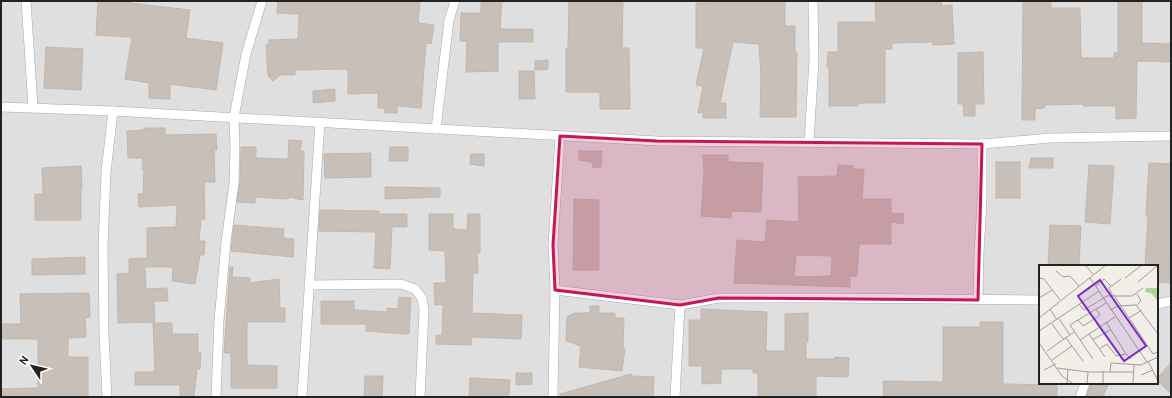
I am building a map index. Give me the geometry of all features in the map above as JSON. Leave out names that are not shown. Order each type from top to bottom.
[{"type":"street","points":[[26,1],[33,107]]},
{"type":"street","points":[[216,397],[220,306],[226,242],[234,183],[234,117],[246,54],[262,1]]},
{"type":"street","points":[[436,129],[448,20],[455,1]]},
{"type":"street","points":[[809,142],[814,60],[813,1]]},
{"type":"street","points":[[1,107],[33,107],[234,117],[657,141],[982,144],[1052,138],[1171,136]]},
{"type":"street","points":[[107,397],[104,335],[103,246],[106,172],[113,111]]},
{"type":"street","points":[[302,397],[320,122]]},
{"type":"street","points":[[553,397],[555,290],[553,245],[560,136]]},
{"type":"street","points":[[978,300],[982,201],[982,144]]},
{"type":"street","points":[[309,285],[401,284],[415,289],[422,298],[424,310],[420,397]]},
{"type":"street","points":[[555,290],[680,305],[719,298],[1039,300]]},
{"type":"street","points":[[1158,304],[1171,301]]},
{"type":"street","points":[[675,397],[680,305]]},
{"type":"street","points":[[1080,397],[1085,384]]},
{"type":"highlighted area","points":[[560,136],[657,141],[982,144],[978,300],[719,298],[680,305],[555,290],[553,245]]},
{"type":"shaded area","points":[[1,1],[1171,1],[1171,397],[1,397]]},
{"type":"building","points":[[98,1],[130,1],[130,3],[190,10],[186,38],[223,43],[216,90],[170,84],[170,99],[149,98],[149,83],[125,79],[132,37],[96,35]]},
{"type":"building","points":[[278,1],[420,1],[418,23],[434,25],[431,44],[426,43],[421,108],[397,106],[397,113],[385,113],[385,108],[378,108],[378,93],[348,94],[348,69],[295,70],[295,75],[280,75],[273,81],[268,76],[266,45],[269,44],[269,40],[298,39],[299,14],[277,13]]},
{"type":"building","points":[[481,1],[502,1],[500,29],[533,29],[533,42],[498,42],[498,71],[466,72],[467,41],[460,41],[461,13],[481,13]]},
{"type":"building","points":[[569,1],[623,1],[622,48],[629,48],[630,109],[600,109],[600,92],[566,92],[566,49],[568,49]]},
{"type":"building","points":[[712,1],[785,1],[785,26],[795,26],[795,52],[797,52],[796,117],[760,117],[761,77],[759,44],[733,42],[720,103],[726,103],[726,118],[703,118],[703,112],[698,113],[703,86],[696,85],[704,48],[696,48],[696,3],[711,3]]},
{"type":"building","points":[[875,1],[941,1],[942,6],[952,5],[954,44],[933,45],[933,42],[892,43],[892,49],[885,49],[885,103],[858,103],[858,106],[829,106],[829,67],[827,67],[828,52],[838,52],[838,22],[876,22]]},
{"type":"building","points":[[1023,1],[1051,1],[1051,8],[1080,8],[1082,58],[1114,58],[1114,53],[1118,53],[1118,1],[1142,1],[1142,43],[1171,44],[1171,62],[1137,61],[1136,118],[1116,119],[1116,106],[1083,106],[1083,104],[1045,105],[1044,108],[1035,109],[1035,120],[1022,120]]},
{"type":"building","points":[[46,47],[83,49],[81,90],[44,88]]},
{"type":"building","points":[[983,52],[984,104],[975,104],[975,116],[964,116],[963,104],[958,104],[958,53]]},
{"type":"building","points":[[548,60],[548,69],[535,70],[535,61]]},
{"type":"building","points":[[519,71],[534,71],[535,99],[519,99]]},
{"type":"building","points":[[335,89],[335,101],[313,103],[313,91]]},
{"type":"building","points":[[144,128],[165,128],[165,135],[216,134],[217,150],[214,150],[215,182],[204,182],[205,219],[201,219],[199,241],[205,241],[204,255],[200,255],[195,284],[172,281],[173,267],[145,267],[146,289],[167,288],[168,301],[154,301],[155,322],[118,323],[117,274],[129,273],[129,259],[147,258],[147,228],[176,227],[177,205],[139,207],[138,194],[143,194],[143,158],[128,158],[127,131],[144,130]]},
{"type":"building","points":[[289,140],[302,141],[300,150],[304,152],[303,200],[289,197],[288,199],[255,197],[255,203],[237,202],[240,183],[241,147],[256,147],[256,158],[288,159]]},
{"type":"building","points":[[390,147],[408,147],[408,161],[389,161]]},
{"type":"building","points":[[579,151],[602,151],[601,167],[593,168],[592,162],[579,160]]},
{"type":"building","points":[[371,153],[371,177],[325,178],[324,154]]},
{"type":"building","points":[[471,154],[484,154],[484,166],[470,164]]},
{"type":"building","points":[[703,155],[728,155],[728,162],[763,163],[761,212],[731,211],[731,218],[701,216],[704,172]]},
{"type":"building","points":[[1031,158],[1053,158],[1053,168],[1029,168]]},
{"type":"building","points":[[996,162],[1020,162],[1020,198],[996,198]]},
{"type":"building","points":[[1149,163],[1171,164],[1170,283],[1158,282],[1158,265],[1145,265],[1148,215],[1146,215]]},
{"type":"building","points":[[838,165],[853,166],[853,169],[864,169],[862,199],[891,199],[891,213],[904,214],[903,224],[891,222],[891,244],[859,244],[857,276],[850,276],[850,287],[734,283],[737,240],[765,242],[767,220],[799,222],[798,177],[837,176]],"holes":[[[796,255],[832,256],[831,276],[794,277]]]},
{"type":"building","points":[[1089,165],[1114,166],[1110,224],[1085,222]]},
{"type":"building","points":[[81,166],[81,220],[35,220],[35,194],[43,194],[42,168]]},
{"type":"building","points":[[385,187],[440,188],[440,197],[385,199]]},
{"type":"building","points":[[574,199],[599,200],[599,270],[573,270]]},
{"type":"building","points":[[320,210],[379,211],[379,214],[407,214],[407,227],[392,227],[390,269],[374,268],[376,232],[319,231]]},
{"type":"building","points":[[429,214],[453,214],[453,229],[467,230],[468,214],[480,214],[480,253],[477,253],[478,273],[473,273],[472,313],[522,315],[521,339],[472,337],[471,345],[436,344],[436,335],[442,336],[443,304],[435,305],[434,283],[446,283],[445,251],[429,250]]},
{"type":"building","points":[[234,225],[284,229],[283,238],[294,239],[293,257],[231,251]]},
{"type":"building","points":[[1050,225],[1081,226],[1079,265],[1048,265]]},
{"type":"building","points":[[85,257],[85,274],[32,275],[32,259]]},
{"type":"building","points":[[230,267],[233,267],[232,277],[250,278],[250,283],[279,279],[280,308],[285,308],[285,322],[247,322],[247,365],[277,366],[277,388],[231,388],[231,353],[224,353]]},
{"type":"building","points":[[89,293],[90,317],[85,318],[86,337],[68,338],[68,357],[88,357],[88,397],[1,397],[1,389],[38,388],[38,339],[1,339],[1,324],[21,324],[20,294]]},
{"type":"building","points":[[399,297],[411,298],[409,334],[366,331],[366,324],[321,324],[321,301],[354,301],[354,310],[387,312],[387,308],[398,309]]},
{"type":"building","points":[[590,306],[599,306],[599,313],[615,313],[615,318],[624,318],[623,349],[625,349],[622,371],[579,367],[581,346],[566,341],[567,317],[574,313],[590,313]]},
{"type":"building","points":[[701,309],[767,312],[766,351],[785,351],[785,314],[808,313],[808,342],[806,342],[806,359],[835,359],[835,357],[849,358],[848,377],[816,376],[816,397],[758,397],[758,373],[753,373],[753,369],[721,369],[721,383],[702,384],[702,366],[689,366],[689,320],[701,320]]},
{"type":"building","points":[[980,322],[1003,322],[1003,384],[1057,385],[1057,397],[884,397],[883,381],[943,382],[943,327],[980,327]]},
{"type":"building","points":[[153,323],[172,323],[172,334],[198,334],[198,353],[201,353],[200,369],[197,369],[194,397],[180,397],[180,385],[135,385],[135,372],[155,372]]},
{"type":"building","points":[[1171,363],[1171,394],[1158,381],[1158,377]]},
{"type":"building","points":[[516,373],[532,373],[532,384],[516,385]]},
{"type":"building","points":[[631,374],[631,376],[654,377],[653,397],[560,397],[560,394]]},
{"type":"building","points":[[365,376],[383,376],[382,397],[364,397]]},
{"type":"building","points":[[470,378],[510,380],[509,395],[504,395],[504,397],[469,397]]},
{"type":"building","points":[[1091,384],[1108,385],[1103,397],[1086,397]]}]
